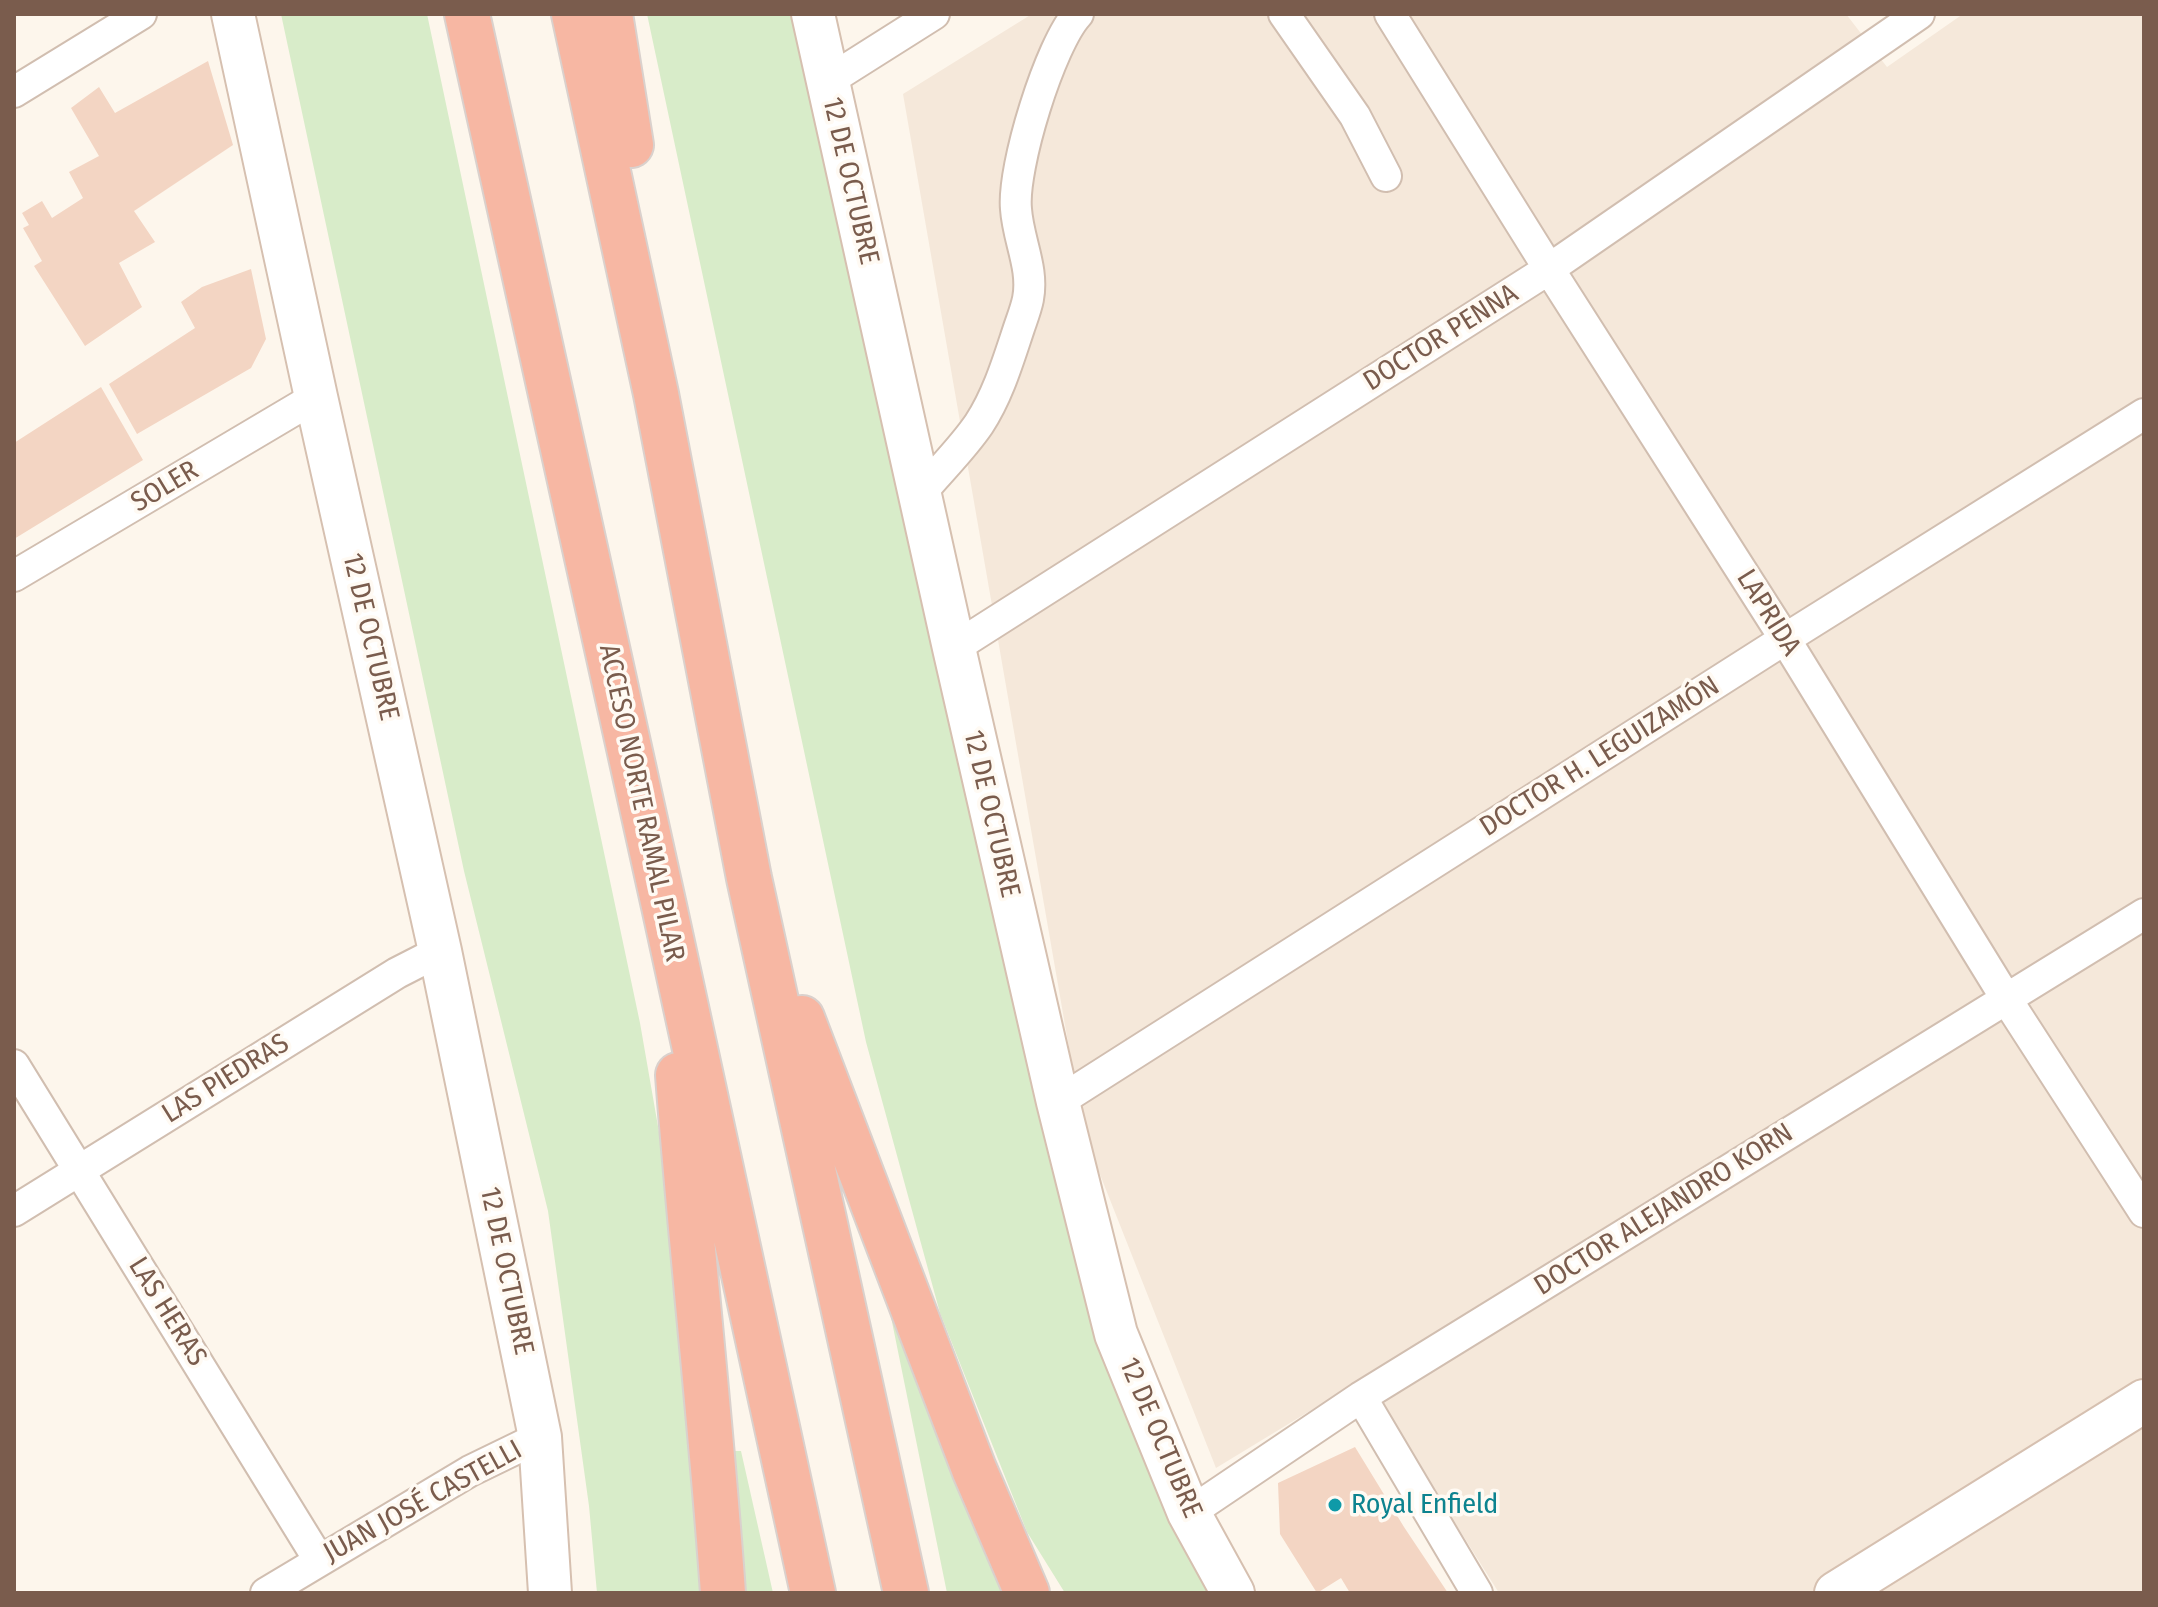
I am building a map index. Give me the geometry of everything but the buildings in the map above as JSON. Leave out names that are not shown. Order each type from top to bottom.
[{"type":"highway","name":"ACCESO NORTE RAMAL PILAR","points":[[467,14],[813,1593]]},
{"type":"highway","points":[[574,14],[656,394],[749,878],[906,1593]]},
{"type":"highway","points":[[610,14],[631,146],[656,394]]},
{"type":"highway","points":[[749,878],[974,1469],[1027,1593]]},
{"type":"highway","points":[[664,906],[723,1593]]},
{"type":"street","points":[[14,92],[141,14]]},
{"type":"street","name":"12 DE OCTUBRE","points":[[233,14],[440,951],[540,1437],[550,1593]]},
{"type":"street","name":"12 DE OCTUBRE","points":[[813,14],[1058,1102],[1116,1334],[1189,1513],[1233,1593]]},
{"type":"street","points":[[828,81],[934,14]]},
{"type":"street","points":[[920,494],[979,424],[1010,358],[1028,299],[1030,273],[1015,208],[1018,172],[1055,53],[1069,24],[1078,14]]},
{"type":"street","points":[[1284,14],[1355,116],[1386,176]]},
{"type":"street","name":"LAPRIDA","points":[[1390,14],[1785,639],[2007,1000],[2144,1212]]},
{"type":"street","name":"DOCTOR PENNA","points":[[954,648],[1549,269],[1919,14]]},
{"type":"street","name":"SOLER","points":[[14,576],[316,397]]},
{"type":"street","name":"DOCTOR H. LEGUIZAMÓN","points":[[1058,1102],[2144,414]]},
{"type":"street","name":"DOCTOR ALEJANDRO KORN","points":[[1189,1513],[1361,1397],[2144,914]]},
{"type":"street","name":"LAS PIEDRAS","points":[[14,1211],[397,973],[440,951]]},
{"type":"street","name":"LAS HERAS","points":[[14,1065],[319,1560]]},
{"type":"street","points":[[1361,1397],[1477,1593]]},
{"type":"street","points":[[1836,1593],[2144,1401]]},
{"type":"street","name":"JUAN JOSÉ CASTELLI","points":[[266,1593],[470,1471],[540,1437]]},
{"type":"shaded area","points":[[1032,14],[1846,14],[1887,67],[1963,14],[2144,14],[2144,1593],[1499,1593],[1364,1378],[1216,1468],[1084,1134],[903,94]]},
{"type":"green space","points":[[281,14],[427,14],[640,1023],[667,1178],[715,1593],[597,1593],[589,1506],[548,1211],[464,871]]},
{"type":"green space","points":[[647,14],[800,14],[956,733],[1211,1593],[1065,1593],[1027,1532],[940,1313],[866,1042]]},
{"type":"green space","points":[[890,1312],[963,1495],[1009,1593],[947,1593]]},
{"type":"green space","points":[[730,1451],[741,1451],[773,1593],[740,1593]]},
{"type":"place","name":"Royal Enfield","points":[[1335,1505]]}]
